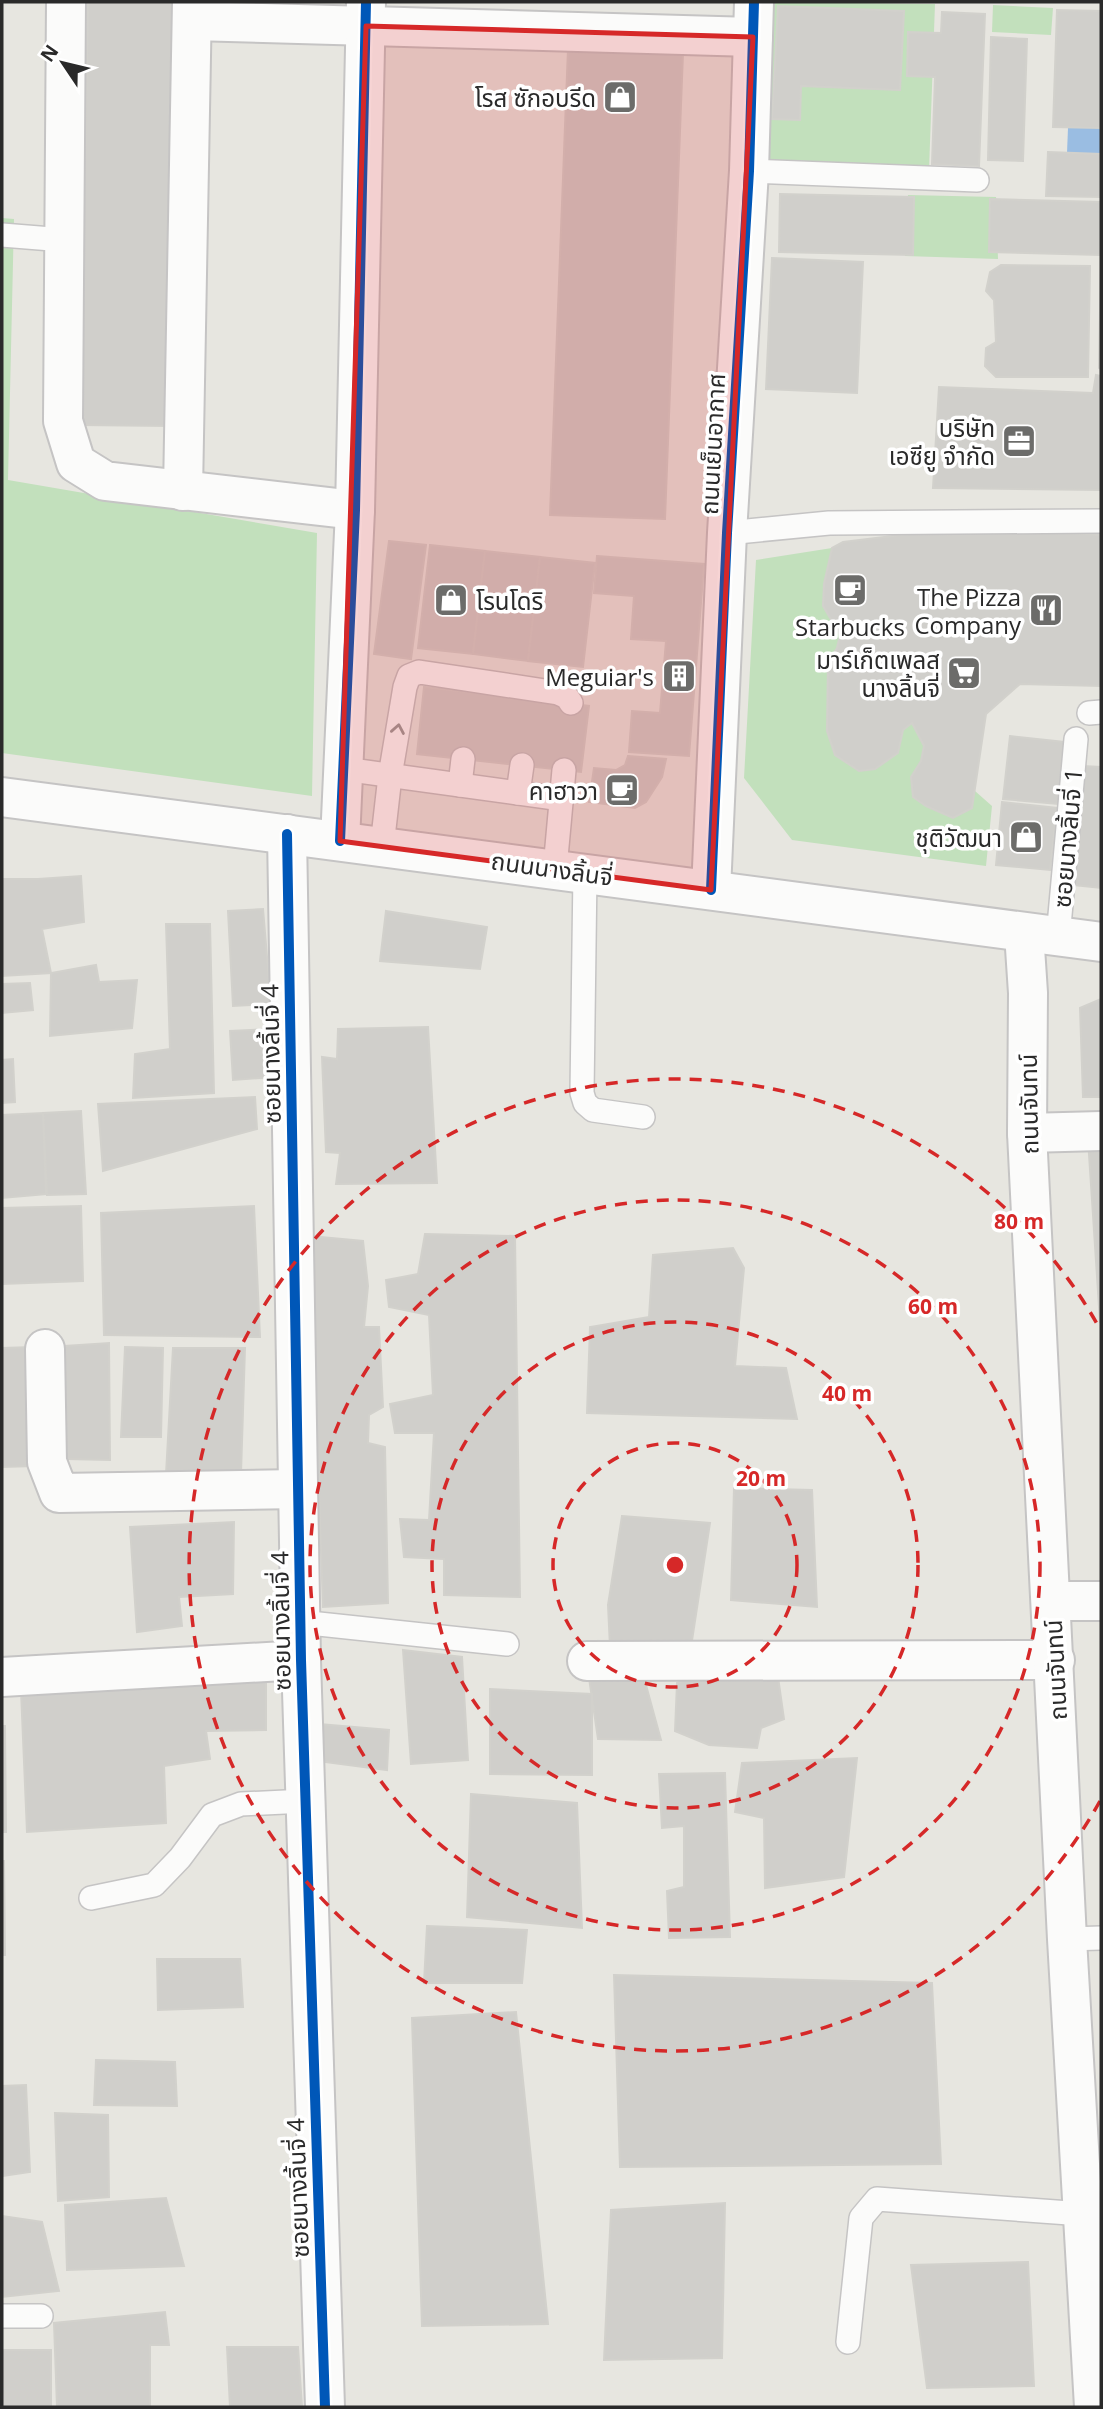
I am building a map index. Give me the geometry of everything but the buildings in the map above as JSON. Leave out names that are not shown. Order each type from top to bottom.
[{"type":"street","points":[[66,2],[62,421],[76,463],[105,481],[355,510]]},
{"type":"street","points":[[183,491],[192,11],[753,19]]},
{"type":"street","points":[[340,841],[355,510],[366,14]]},
{"type":"street","name":"ถนนเย็นอากาศ","points":[[711,890],[727,533],[749,171],[753,19]]},
{"type":"street","name":"ถนนนางลิ้นจี่","points":[[2,797],[1101,942]]},
{"type":"street","name":"ซอยนางลิ้นจี่ 4","points":[[287,834],[300,1622],[326,2407]]},
{"type":"street","name":"ถนนจันทน์","points":[[1041,935],[1028,993],[1027,1133],[1055,1660],[1084,1939],[1083,2214],[1094,2407]]},
{"type":"street","points":[[1027,1133],[1101,1131]]},
{"type":"street","points":[[45,1349],[47,1462],[59,1493],[298,1489]]},
{"type":"street","points":[[1052,1601],[1101,1601]]},
{"type":"street","points":[[2,1677],[301,1660]]},
{"type":"street","points":[[587,1661],[1055,1660]]},
{"type":"lane","points":[[749,171],[977,180]]},
{"type":"lane","points":[[2,235],[64,240]]},
{"type":"lane","points":[[727,533],[829,523],[1101,521]]},
{"type":"lane","points":[[382,846],[390,776],[409,676],[419,672],[471,686],[532,694],[558,693],[567,697],[571,704]]},
{"type":"lane","name":"ซอยนางลิ้นจี่ 1","points":[[1041,935],[1076,739]]},
{"type":"lane","points":[[460,785],[463,759]]},
{"type":"lane","points":[[518,793],[522,765]]},
{"type":"lane","points":[[344,769],[562,799]]},
{"type":"lane","points":[[564,770],[562,799],[570,870],[582,1093],[585,1103],[593,1110],[643,1116]]},
{"type":"lane","points":[[300,1622],[507,1644]]},
{"type":"lane","points":[[92,1898],[154,1885],[180,1858],[212,1815],[241,1804],[306,1801]]},
{"type":"lane","points":[[848,2342],[860,2218],[877,2199],[1083,2214]]},
{"type":"lane","points":[[2,2316],[41,2316]]},
{"type":"highlighted area","points":[[366,26],[753,37],[711,890],[340,841]]},
{"type":"green space","points":[[772,2],[935,4],[929,170],[769,167]]},
{"type":"green space","points":[[993,5],[1053,8],[1051,35],[992,32]]},
{"type":"green space","points":[[908,195],[996,197],[998,259],[905,256]]},
{"type":"green space","points":[[2,218],[14,219],[8,480],[317,533],[312,796],[2,753]]},
{"type":"green space","points":[[832,548],[823,606],[912,723],[924,746],[992,806],[986,866],[792,840],[744,778],[756,560]]},
{"type":"water","points":[[1068,128],[1101,128],[1101,154],[1067,153]]},
{"type":"cycle path","points":[[340,841],[355,510],[366,2]]},
{"type":"cycle path","points":[[711,890],[727,533],[749,171],[754,2]]},
{"type":"cycle path","points":[[287,834],[301,1660],[325,2407]]},
{"type":"place","name":"โรส ซักอบรีด","points":[[620,97]]},
{"type":"place","name":"บริษัท เอซียู จำกัด","points":[[1019,441]]},
{"type":"place","name":"Starbucks","points":[[850,590]]},
{"type":"place","name":"โรนโดริ","points":[[451,600]]},
{"type":"place","name":"The Pizza Company","points":[[1046,610]]},
{"type":"place","name":"มาร์เก็ตเพลส นางลิ้นจี่","points":[[964,673]]},
{"type":"place","name":"Meguiar's","points":[[679,676]]},
{"type":"place","name":"คาฮาวา","points":[[622,790]]},
{"type":"place","name":"ชุติวัฒนา","points":[[1026,837]]}]
